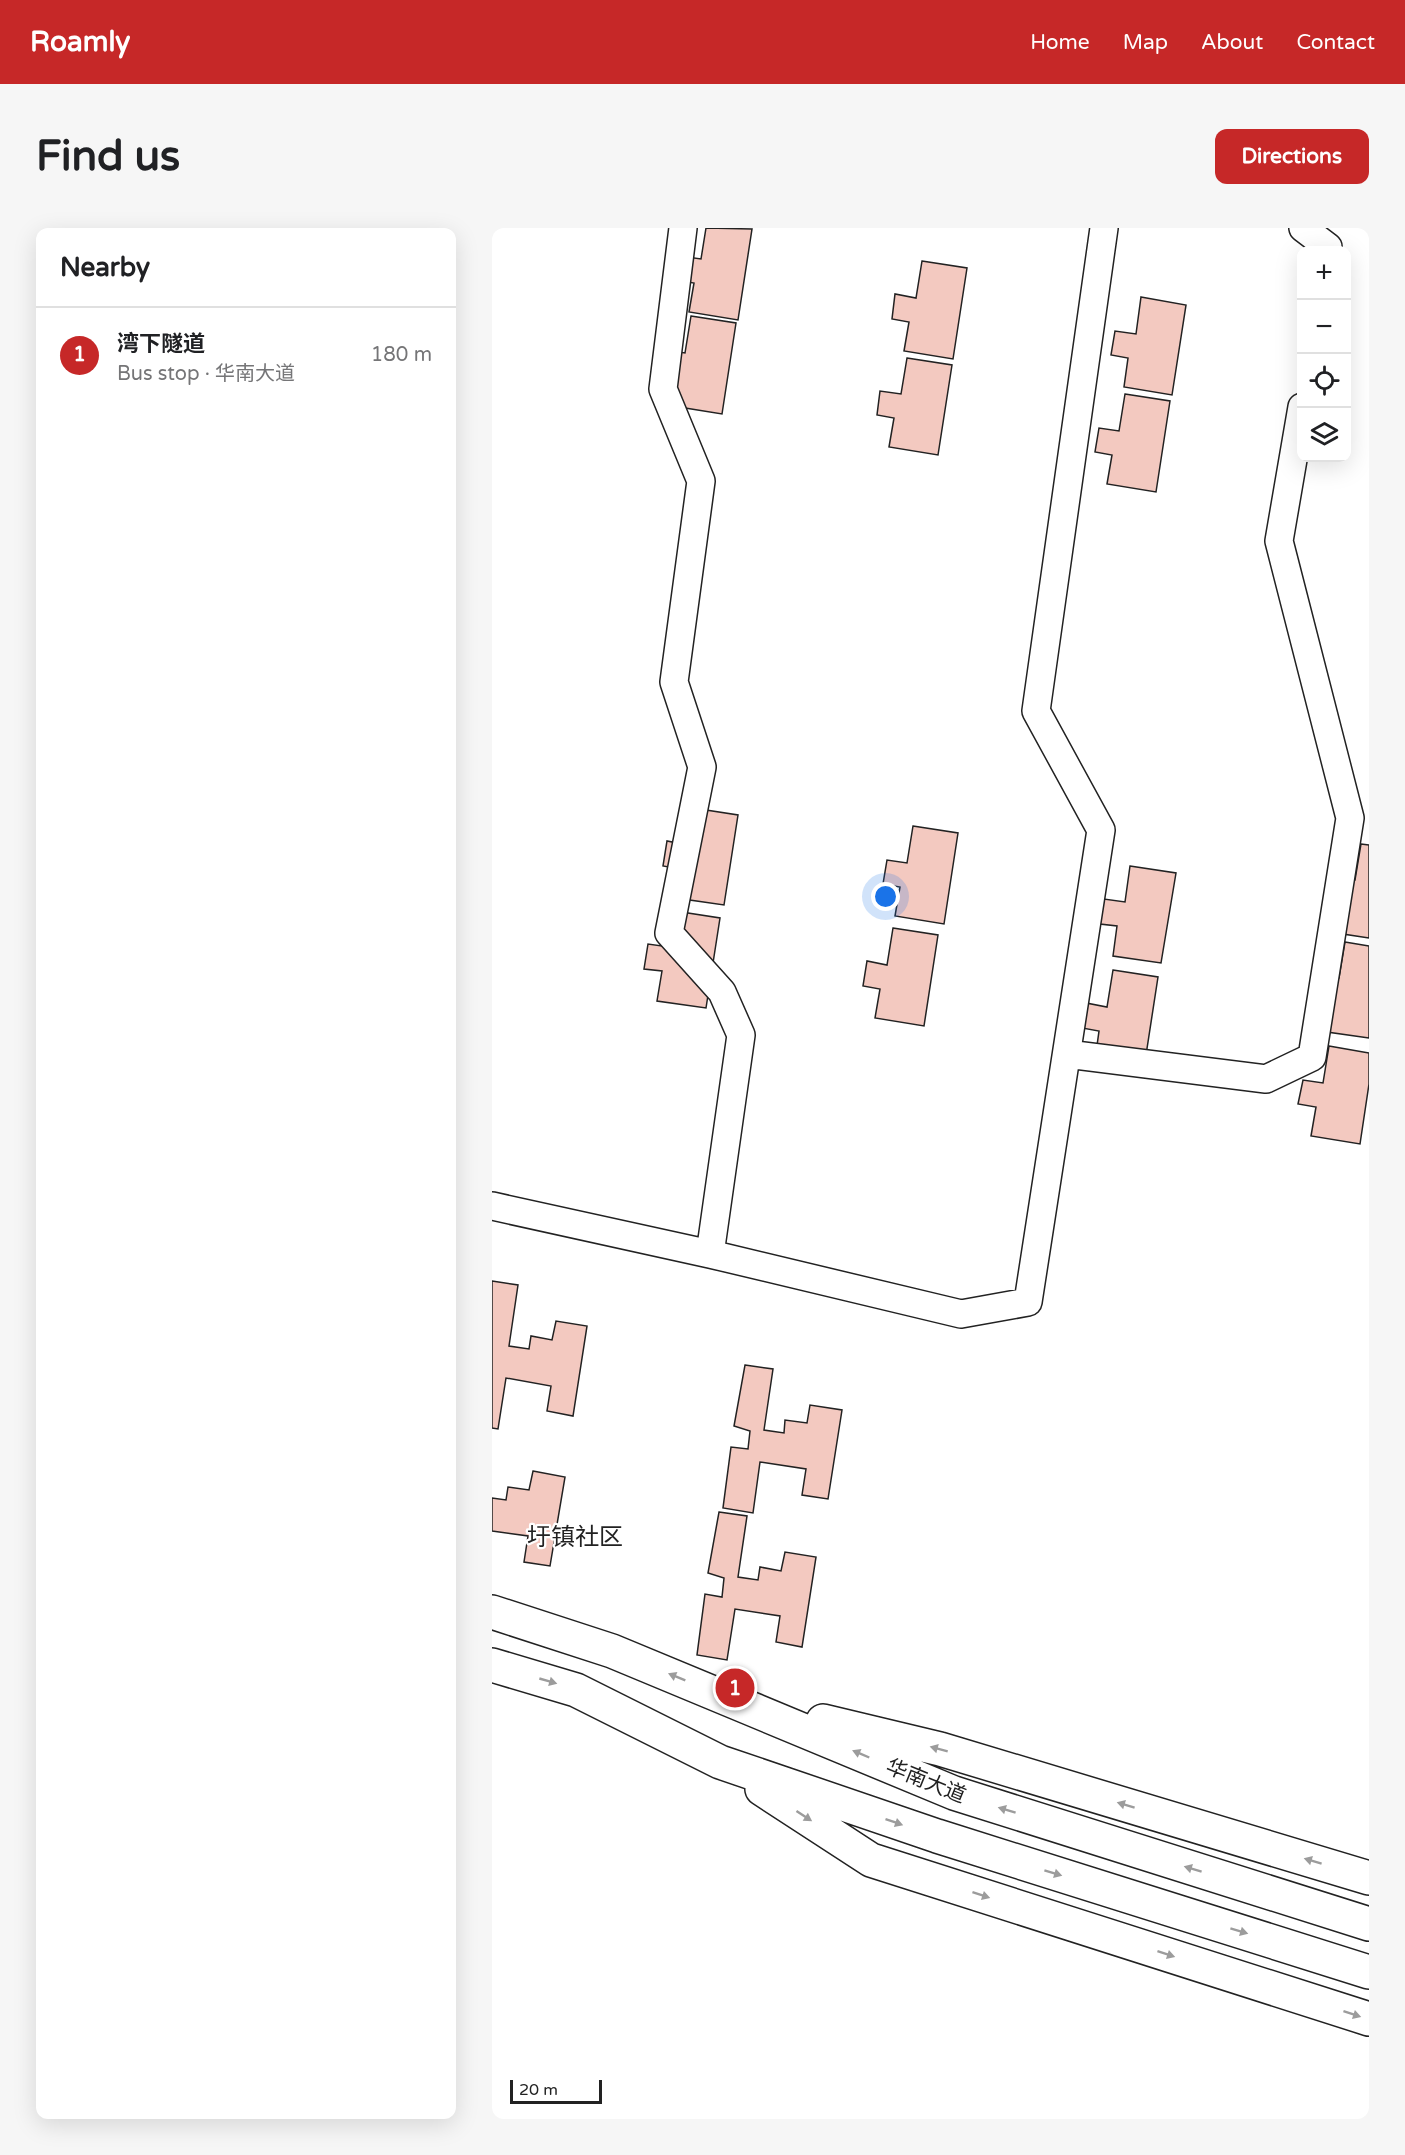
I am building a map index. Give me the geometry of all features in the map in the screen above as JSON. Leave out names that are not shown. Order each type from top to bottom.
[{"type":"main road","name":"华南大道","points":[[492,1612],[612,1651],[954,1793],[1369,1924]]},
{"type":"main road","points":[[492,1665],[576,1690],[720,1762],[871,1860],[1369,2019]]},
{"type":"main road","points":[[731,1699],[940,1749],[1369,1878]]},
{"type":"main road","points":[[720,1762],[937,1836],[1369,1972]]},
{"type":"street","points":[[683,228],[663,390],[701,481],[674,682],[702,767],[669,933],[722,992],[741,1035],[710,1254]]},
{"type":"street","points":[[492,1206],[710,1254],[961,1314],[1028,1302],[1101,830],[1036,711],[1104,228]]},
{"type":"street","points":[[1303,228],[1327,246]]},
{"type":"street","points":[[1067,1054],[1266,1079],[1312,1057],[1350,818],[1279,542],[1302,408]]},
{"type":"building","points":[[706,228],[752,229],[738,320],[689,312],[694,283],[676,280],[680,256],[701,259]]},
{"type":"building","points":[[922,261],[967,268],[953,359],[904,351],[909,322],[892,319],[895,294],[916,298]]},
{"type":"building","points":[[1141,297],[1186,305],[1172,395],[1124,387],[1128,358],[1111,355],[1115,331],[1136,334]]},
{"type":"building","points":[[691,316],[736,323],[722,414],[673,406],[665,350],[685,353]]},
{"type":"building","points":[[907,358],[952,365],[938,455],[889,447],[894,418],[877,415],[880,391],[901,394]]},
{"type":"building","points":[[1125,394],[1170,401],[1156,492],[1107,484],[1112,455],[1095,452],[1099,428],[1119,431]]},
{"type":"building","points":[[693,808],[738,815],[724,905],[676,898],[680,869],[663,866],[667,841],[687,845]]},
{"type":"building","points":[[913,826],[958,833],[944,924],[895,916],[900,887],[883,884],[887,860],[907,863]]},
{"type":"building","points":[[1361,844],[1369,845],[1369,938],[1343,934],[1334,877],[1355,880]]},
{"type":"building","points":[[1130,866],[1176,873],[1161,963],[1113,956],[1117,926],[1100,924],[1104,899],[1125,902]]},
{"type":"building","points":[[675,911],[720,918],[706,1008],[657,1001],[662,971],[644,969],[648,944],[669,947]]},
{"type":"building","points":[[893,928],[938,935],[924,1026],[875,1018],[880,989],[863,986],[867,961],[887,965]]},
{"type":"building","points":[[1345,942],[1369,946],[1369,1038],[1327,1032],[1318,975],[1339,978]]},
{"type":"building","points":[[1113,970],[1158,977],[1144,1068],[1095,1060],[1099,1031],[1082,1028],[1086,1003],[1107,1007]]},
{"type":"building","points":[[1329,1046],[1369,1053],[1369,1084],[1360,1144],[1311,1136],[1316,1107],[1298,1104],[1303,1080],[1323,1083]]},
{"type":"building","points":[[492,1281],[518,1285],[509,1346],[529,1349],[531,1336],[552,1340],[556,1321],[587,1326],[573,1416],[547,1411],[551,1386],[506,1378],[498,1429],[492,1428]]},
{"type":"building","points":[[745,1365],[773,1369],[764,1430],[784,1433],[785,1420],[807,1423],[810,1405],[842,1410],[828,1499],[802,1495],[806,1469],[760,1462],[753,1513],[723,1508],[731,1447],[748,1449],[750,1431],[734,1426]]},
{"type":"building","points":[[533,1471],[565,1477],[550,1566],[524,1562],[528,1536],[492,1531],[492,1498],[506,1500],[508,1487],[529,1490]]},
{"type":"building","points":[[719,1512],[747,1516],[738,1577],[758,1580],[760,1567],[781,1571],[785,1552],[816,1557],[802,1647],[776,1642],[780,1616],[735,1609],[727,1660],[697,1655],[705,1594],[722,1597],[724,1578],[708,1573]]},
{"type":"place","name":"湾下隧道","points":[[735,1688]]},
{"type":"district","name":"圩镇社区","points":[[575,1537]]}]
